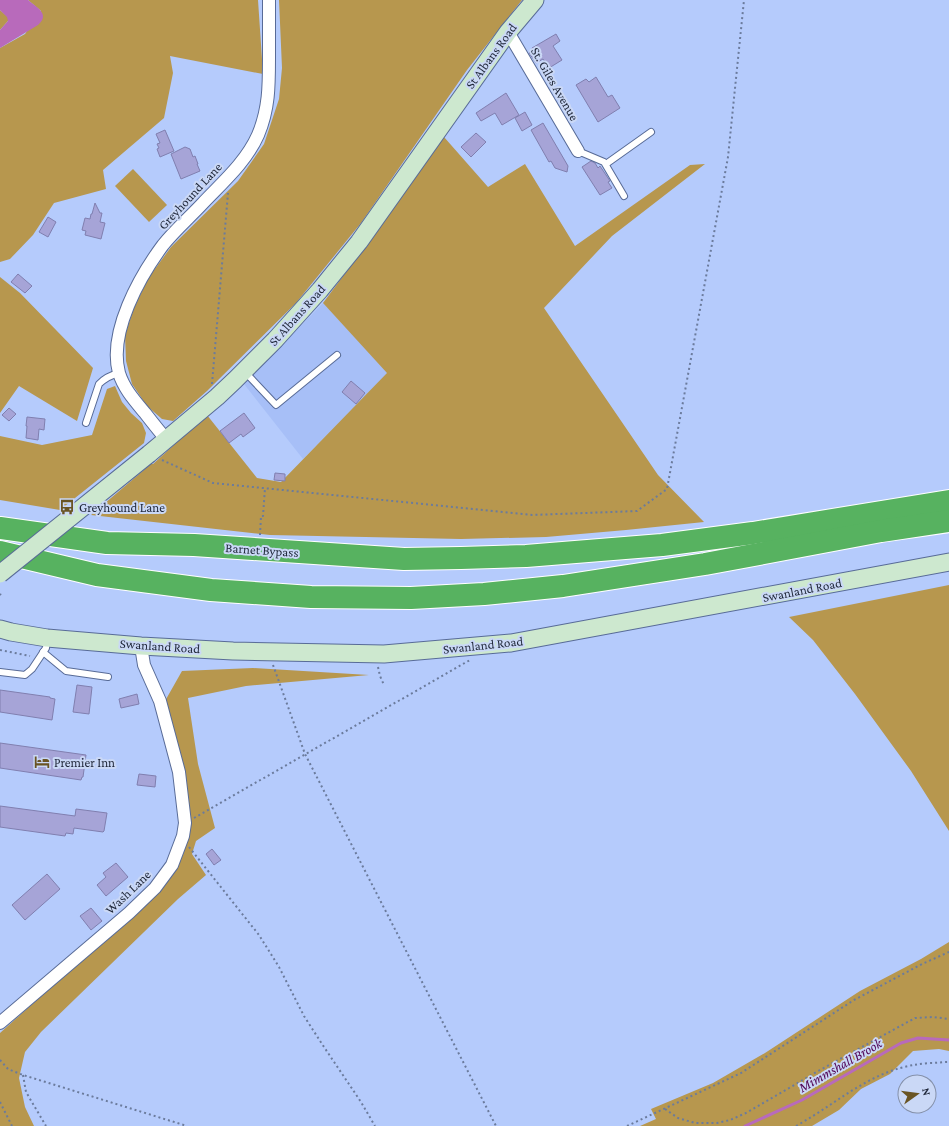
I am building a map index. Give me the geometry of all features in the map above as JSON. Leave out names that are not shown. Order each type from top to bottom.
[{"type":"highway","name":"Barnet Bypass","points":[[0,528],[106,543],[194,546],[404,559],[526,556],[662,545],[746,534],[949,501]]},
{"type":"highway","points":[[0,515],[194,546]]},
{"type":"highway","points":[[0,562],[211,590],[311,597],[411,598],[484,594],[563,586],[689,566],[881,531],[949,521]]},
{"type":"highway","points":[[0,552],[97,574]]},
{"type":"street","name":"Greyhound Lane","points":[[166,439],[127,391],[119,373],[117,350],[119,334],[130,301],[144,274],[164,244],[246,157],[258,136],[265,115],[269,92],[269,0]]},
{"type":"street","name":"St Albans Road","points":[[0,574],[217,397],[275,340],[320,290],[359,242],[508,32],[535,0]]},
{"type":"street","name":"St. Giles Avenue","points":[[508,32],[578,151]]},
{"type":"street","name":"Swanland Road","points":[[4,628],[45,645],[141,646],[233,651],[377,654],[511,643],[949,562]]},
{"type":"street","name":"Wash Lane","points":[[0,1023],[156,888],[172,865],[183,836],[185,823],[179,772],[160,701],[144,665],[141,646]]},
{"type":"lane","points":[[606,164],[651,132]]},
{"type":"lane","points":[[578,151],[604,162],[624,196]]},
{"type":"lane","points":[[244,371],[276,405],[337,355]]},
{"type":"lane","points":[[86,423],[99,384],[104,379],[119,373]]},
{"type":"lane","points":[[0,672],[25,675],[32,669],[45,645],[66,671],[108,677]]},
{"type":"path","points":[[149,454],[213,483],[532,515],[637,511],[667,489],[728,157],[744,0]]},
{"type":"path","points":[[217,397],[212,390],[229,190],[226,178]]},
{"type":"path","points":[[260,533],[265,488]]},
{"type":"path","points":[[0,650],[39,658]]},
{"type":"path","points":[[377,654],[380,676],[384,684]]},
{"type":"path","points":[[185,823],[470,660]]},
{"type":"path","points":[[272,662],[305,754],[496,1126]]},
{"type":"path","points":[[183,836],[196,857],[259,935],[279,967],[304,1016],[361,1102],[375,1126]]},
{"type":"path","points":[[627,1126],[741,1073],[854,1000],[922,964],[949,952]]},
{"type":"path","points":[[665,1109],[678,1118],[695,1123],[717,1123],[730,1120],[746,1114],[820,1070],[915,1018],[933,1017],[949,1019]]},
{"type":"path","points":[[0,1060],[8,1069],[23,1075],[187,1126]]},
{"type":"path","points":[[796,1126],[878,1075],[894,1069],[919,1064],[949,1062]]},
{"type":"path","points":[[23,1075],[26,1092],[46,1126]]},
{"type":"path","points":[[0,1102],[12,1126]]},
{"type":"shaded area","points":[[0,0],[28,0],[41,11],[43,17],[42,21],[38,25],[0,48],[0,30],[8,21],[7,17],[0,10]]},
{"type":"shaded area","points":[[28,0],[258,0],[263,74],[170,56],[173,73],[164,118],[103,170],[106,189],[54,203],[33,235],[10,259],[0,262],[0,48],[25,34],[41,11]]},
{"type":"shaded area","points":[[279,0],[522,0],[467,70],[361,223],[296,303],[207,391],[173,421],[162,419],[147,406],[132,384],[126,361],[125,335],[134,308],[149,277],[171,247],[238,181],[264,144],[279,99],[282,68]]},
{"type":"shaded area","points":[[0,10],[8,17],[8,21],[0,30]]},
{"type":"shaded area","points":[[444,137],[488,187],[525,164],[575,246],[690,165],[705,164],[612,236],[544,308],[658,475],[704,522],[546,537],[461,539],[270,535],[91,515],[151,464],[153,464],[207,415],[257,478],[281,482],[387,373],[323,303],[385,220]]},
{"type":"shaded area","points":[[133,169],[167,205],[149,222],[115,186]]},
{"type":"shaded area","points":[[0,277],[20,293],[93,368],[77,421],[19,386],[0,413]]},
{"type":"shaded area","points":[[323,303],[388,373],[303,459],[244,384]]},
{"type":"shaded area","points":[[115,386],[122,402],[142,423],[146,433],[144,443],[60,510],[0,500],[0,436],[42,445],[92,435],[107,389]]},
{"type":"shaded area","points":[[949,585],[949,831],[911,771],[855,694],[813,640],[789,617]]},
{"type":"shaded area","points":[[253,668],[369,675],[246,686],[188,698],[198,764],[215,828],[196,841],[192,854],[206,875],[178,899],[41,1032],[25,1052],[19,1078],[25,1107],[34,1126],[0,1126],[0,1033],[161,889],[183,855],[187,838],[165,701],[182,671]]},
{"type":"shaded area","points":[[949,942],[949,1051],[939,1049],[913,1051],[890,1074],[861,1089],[839,1110],[812,1126],[640,1126],[656,1119],[651,1109],[713,1083],[765,1053],[860,991],[921,959]]},
{"type":"building","points":[[556,34],[560,41],[553,46],[562,60],[549,68],[543,59],[536,63],[529,53],[533,50],[532,48]]},
{"type":"building","points":[[596,77],[608,97],[612,95],[620,108],[598,122],[576,85],[586,79],[589,82]]},
{"type":"building","points":[[506,93],[519,115],[502,125],[495,113],[481,121],[476,113]]},
{"type":"building","points":[[525,112],[532,125],[522,131],[515,118]]},
{"type":"building","points":[[543,123],[568,166],[567,172],[555,168],[551,161],[549,162],[531,130]]},
{"type":"building","points":[[165,130],[174,151],[160,157],[157,144],[160,143],[156,134]]},
{"type":"building","points":[[476,133],[486,142],[471,157],[461,147]]},
{"type":"building","points":[[185,147],[190,149],[193,157],[195,156],[200,171],[181,179],[171,154]]},
{"type":"building","points":[[591,161],[595,163],[598,168],[600,166],[610,181],[608,182],[612,188],[600,195],[582,167]]},
{"type":"building","points":[[95,203],[100,213],[102,213],[100,222],[105,223],[101,239],[85,235],[86,231],[82,230],[85,218],[90,219]]},
{"type":"building","points":[[48,217],[56,222],[48,237],[39,232]]},
{"type":"building","points":[[18,274],[32,286],[25,293],[11,282]]},
{"type":"building","points":[[351,381],[365,393],[356,404],[342,392]]},
{"type":"building","points":[[9,408],[16,414],[9,421],[2,415]]},
{"type":"building","points":[[244,413],[255,428],[243,437],[241,434],[229,443],[220,431]]},
{"type":"building","points":[[27,417],[45,419],[44,430],[39,429],[38,440],[26,438]]},
{"type":"building","points":[[275,473],[285,474],[285,481],[274,480]]},
{"type":"building","points":[[77,685],[92,687],[89,714],[73,712]]},
{"type":"building","name":"Premier Inn","points":[[0,690],[55,699],[52,720],[0,712]]},
{"type":"building","points":[[137,694],[139,704],[121,708],[119,699]]},
{"type":"building","name":"Premier Inn","points":[[0,743],[86,755],[83,777],[81,780],[0,768]]},
{"type":"building","points":[[139,774],[156,776],[155,787],[137,785]]},
{"type":"building","points":[[0,806],[75,816],[76,809],[107,813],[103,832],[74,828],[73,834],[66,833],[65,836],[0,827]]},
{"type":"building","points":[[212,849],[221,860],[214,865],[206,854]]},
{"type":"building","points":[[116,863],[128,877],[106,896],[97,885],[106,877],[103,873]]},
{"type":"building","points":[[47,874],[60,889],[25,920],[12,905]]},
{"type":"building","points":[[91,908],[102,921],[91,930],[80,916]]},
{"type":"waterway","name":"Mimmshall Brook","points":[[745,1126],[802,1100],[901,1043],[918,1038],[949,1040]]},
{"type":"place","name":"Greyhound Lane","points":[[67,507]]},
{"type":"place","name":"Premier Inn","points":[[42,762]]}]
